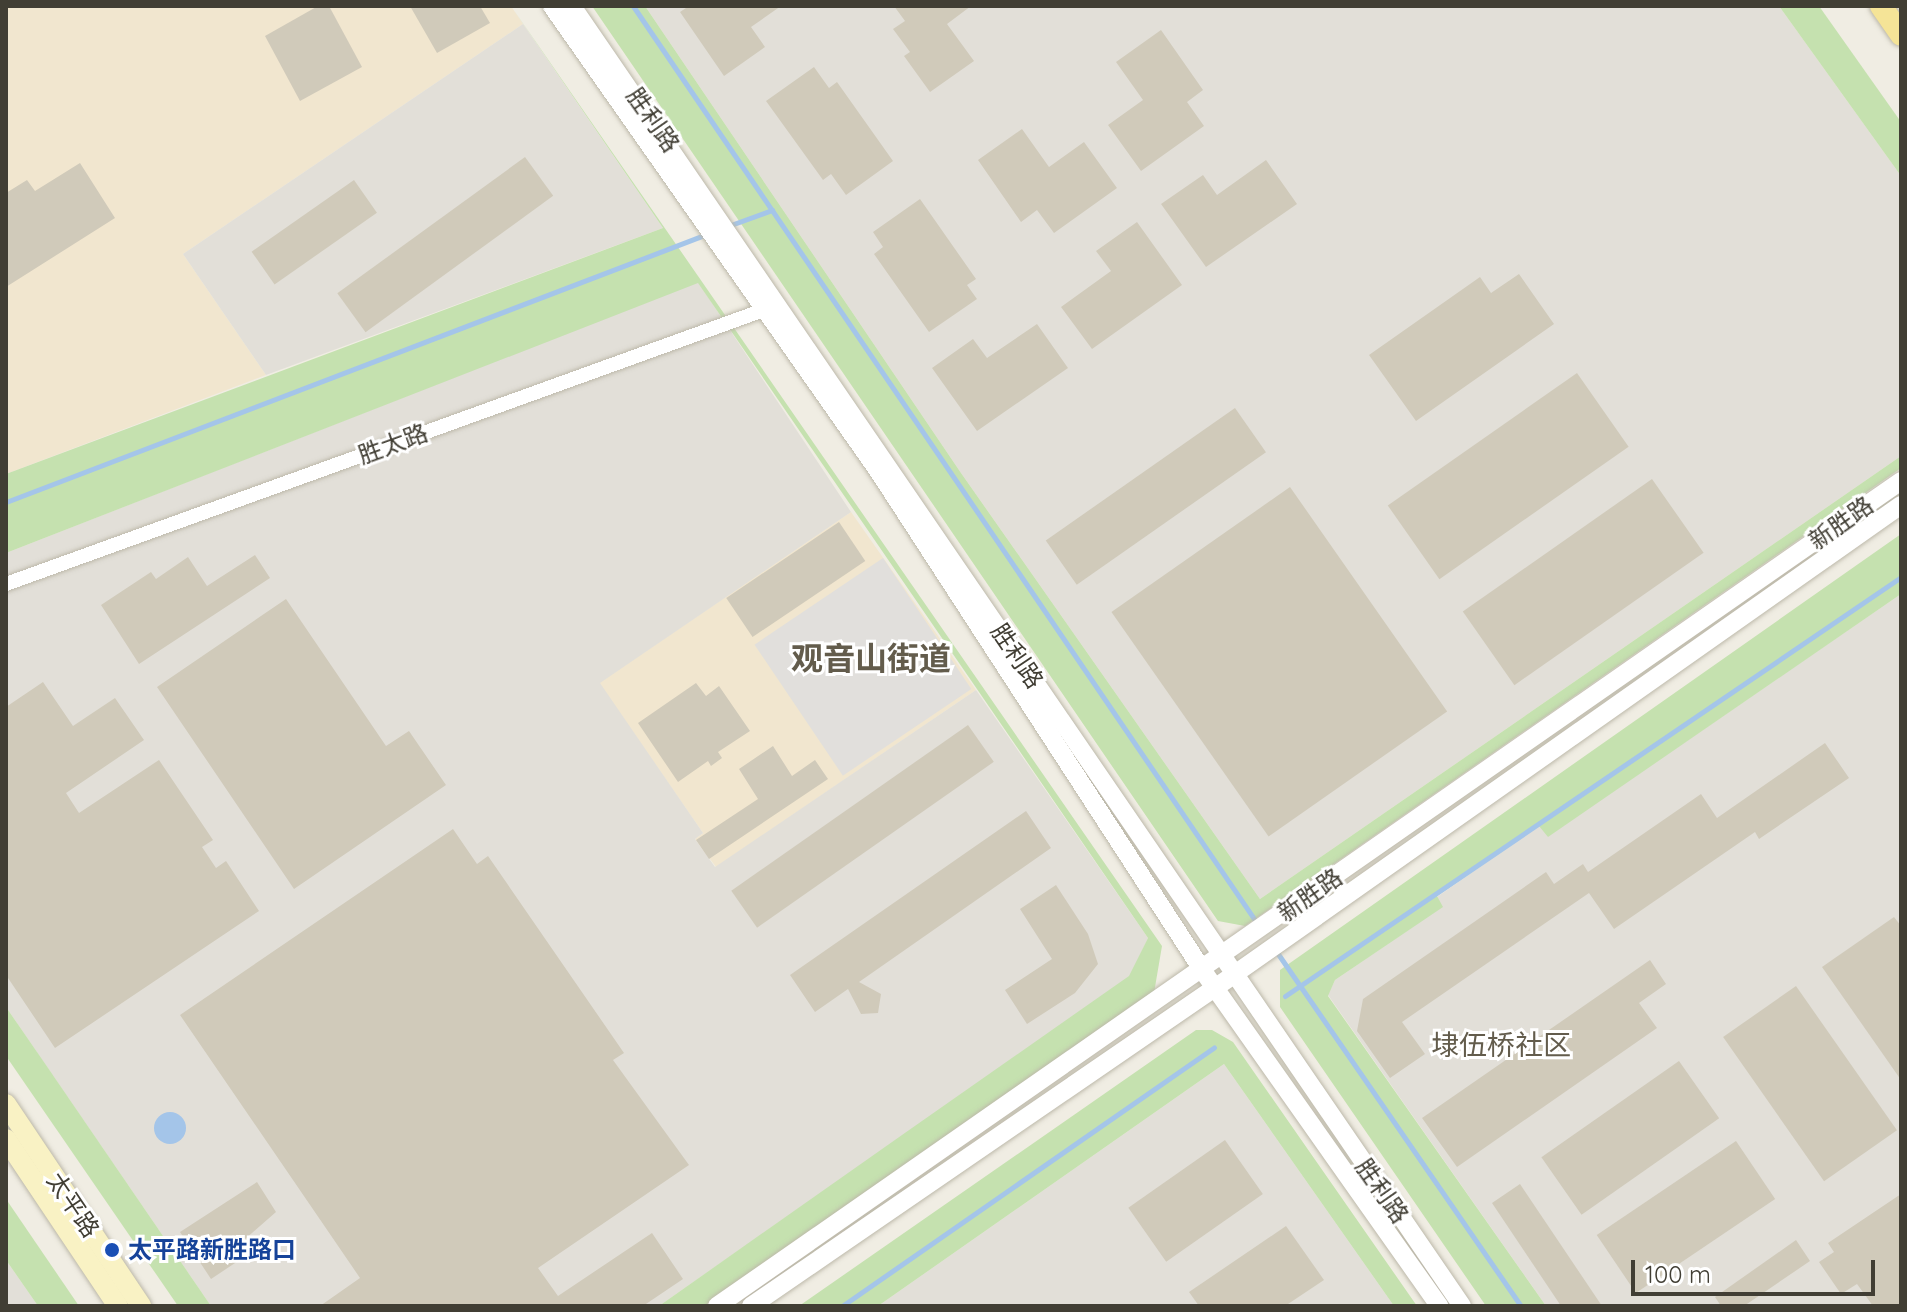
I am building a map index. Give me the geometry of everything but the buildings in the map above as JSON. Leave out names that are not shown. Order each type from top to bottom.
[{"type":"main road","points":[[1881,6],[1901,35]]},
{"type":"main road","name":"太平路","points":[[6,1104],[141,1306]]},
{"type":"main road","name":"太平路","points":[[6,1139],[118,1306]]},
{"type":"street","name":"胜利路","points":[[552,6],[708,212]]},
{"type":"street","name":"胜利路","points":[[572,6],[738,257],[1462,1306]]},
{"type":"street","name":"胜利路","points":[[772,306],[1203,971],[1439,1306]]},
{"type":"street","name":"胜太路","points":[[6,584],[772,306]]},
{"type":"street","name":"新胜路","points":[[717,1306],[1203,971],[1901,481]]},
{"type":"street","name":"新胜路","points":[[751,1306],[1215,988],[1901,505]]},
{"type":"shaded area","points":[[6,6],[511,6],[523,24],[183,254],[266,375],[6,474]]},
{"type":"shaded area","points":[[645,6],[1779,6],[1901,176],[1901,456],[1260,899],[961,473]]},
{"type":"shaded area","points":[[523,24],[663,228],[266,375],[183,254]]},
{"type":"shaded area","points":[[698,282],[851,512],[600,683],[703,833],[695,839],[715,867],[976,690],[1148,938],[1130,976],[659,1306],[211,1306],[6,1007],[6,553]]},
{"type":"shaded area","points":[[851,512],[976,690],[716,867],[695,839],[703,833],[599,683]]},
{"type":"shaded area","points":[[883,558],[971,689],[843,776],[754,645]]},
{"type":"shaded area","points":[[1901,594],[1901,1306],[1546,1306],[1328,995],[1335,980],[1442,907],[1437,897],[1540,825],[1548,836]]},
{"type":"shaded area","points":[[1224,1064],[1394,1306],[878,1306]]},
{"type":"shaded area","points":[[6,1260],[38,1306],[6,1306]]},
{"type":"green space","points":[[511,6],[1162,946],[1154,993],[704,1306],[659,1306],[1129,976],[1148,938],[698,283],[6,553],[6,474],[663,228]]},
{"type":"green space","points":[[592,6],[645,6],[961,473],[1260,899],[1901,456],[1901,468],[1245,926],[1218,921]]},
{"type":"green space","points":[[1779,6],[1819,6],[1901,122],[1901,176]]},
{"type":"green space","points":[[1901,534],[1901,594],[1548,837],[1539,826],[1437,896],[1443,907],[1335,980],[1328,996],[1546,1306],[1486,1306],[1280,1007],[1280,970]]},
{"type":"green space","points":[[6,1007],[211,1306],[178,1306],[6,1056]]},
{"type":"green space","points":[[1196,1030],[1212,1030],[1233,1042],[1417,1306],[1394,1306],[1224,1064],[878,1306],[799,1306]]},
{"type":"green space","points":[[6,1199],[79,1306],[38,1306],[6,1260]]},
{"type":"water","points":[[170,1112],[181,1117],[186,1128],[181,1139],[170,1144],[159,1139],[154,1128],[159,1117]]},
{"type":"waterway","points":[[633,6],[1257,923]]},
{"type":"waterway","points":[[728,226],[772,210]]},
{"type":"waterway","points":[[6,502],[707,234]]},
{"type":"waterway","points":[[1285,996],[1901,577]]},
{"type":"waterway","points":[[1276,951],[1521,1306]]},
{"type":"waterway","points":[[842,1306],[1214,1047]]},
{"type":"place","name":"太平路新胜路口","points":[[112,1250]]},
{"type":"district","name":"观音山街道","points":[[871,658]]},
{"type":"district","name":"埭伍桥社区","points":[[1501,1045]]}]
